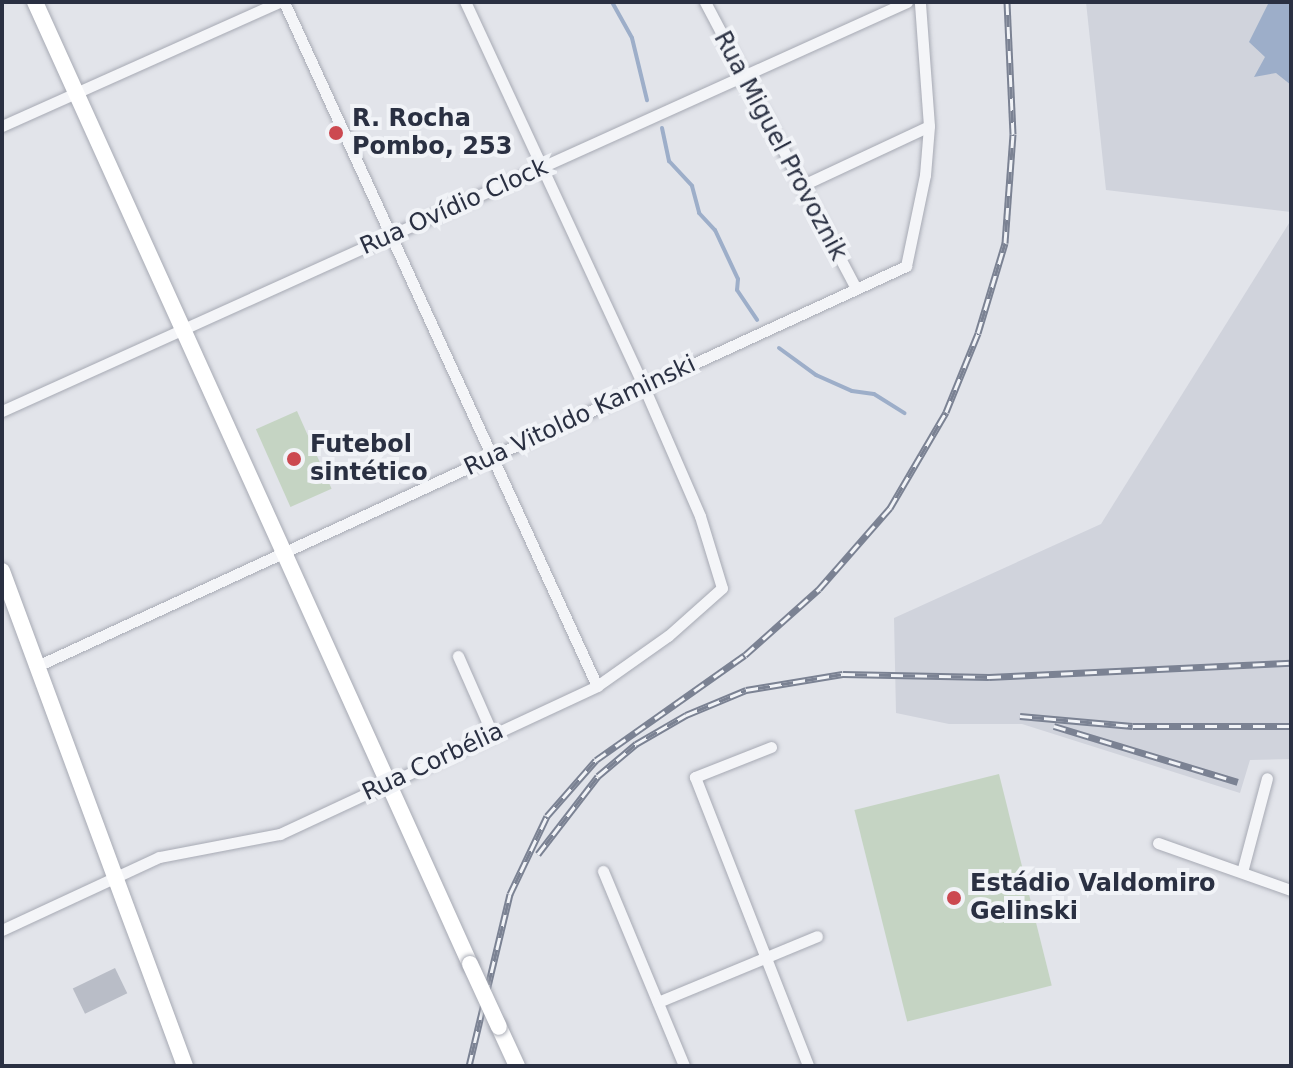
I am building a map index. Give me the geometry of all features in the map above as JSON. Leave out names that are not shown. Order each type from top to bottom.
[{"type":"street","points":[[35,2],[517,1066]]},
{"type":"street","points":[[2,126],[282,2],[495,455],[597,686]]},
{"type":"street","points":[[465,2],[644,387]]},
{"type":"street","name":"Rua Miguel Provoznik","points":[[705,2],[856,289]]},
{"type":"street","name":"Rua Ovídio Clock","points":[[2,411],[907,2]]},
{"type":"street","points":[[801,186],[929,126],[920,2]]},
{"type":"street","name":"Rua Vitoldo Kaminski","points":[[35,667],[906,266],[925,175],[929,126]]},
{"type":"street","name":"Rua Corbélia","points":[[2,930],[159,857],[280,834],[597,686],[668,636],[722,588],[700,516],[644,387]]},
{"type":"street","points":[[2,571],[185,1066]]},
{"type":"street","points":[[458,656],[492,733]]},
{"type":"street","points":[[771,747],[695,777],[808,1066]]},
{"type":"street","points":[[1242,872],[1267,778]]},
{"type":"street","points":[[1158,843],[1291,890]]},
{"type":"street","points":[[603,871],[684,1066]]},
{"type":"street","points":[[658,1002],[817,936]]},
{"type":"shaded area","points":[[1086,2],[1291,2],[1291,212],[1106,190]]},
{"type":"shaded area","points":[[1291,220],[1291,759],[1250,760],[1240,793],[1022,724],[949,724],[896,713],[894,618],[1101,524]]},
{"type":"green space","name":"Futebol sintético","points":[[297,411],[332,489],[290,507],[256,429]]},
{"type":"green space","name":"Estádio Valdomiro Gelinski","points":[[999,774],[1052,986],[907,1022],[854,810]]},
{"type":"water","points":[[1269,2],[1291,2],[1291,85],[1276,73],[1254,77],[1265,57],[1249,42]]},
{"type":"building","points":[[115,968],[127,993],[85,1014],[73,989]]},
{"type":"waterway","points":[[612,2],[632,38],[647,100]]},
{"type":"waterway","points":[[662,128],[669,161],[692,186],[699,213],[715,230],[738,279],[737,290],[757,320]]},
{"type":"waterway","points":[[779,348],[816,375],[852,391],[874,394],[905,413]]},
{"type":"railway","points":[[469,1066],[510,894],[547,816],[596,760],[745,655],[819,589],[890,508],[946,412],[978,333],[1005,243],[1013,134],[1007,2]]},
{"type":"railway","points":[[538,854],[598,776],[636,744],[686,715],[746,690],[843,674],[989,677],[1291,663]]},
{"type":"railway","points":[[1020,716],[1133,726],[1291,726]]},
{"type":"railway","points":[[1054,726],[1238,782]]},
{"type":"place","name":"R. Rocha Pombo, 253","points":[[336,133]]},
{"type":"place","name":"Futebol sintético","points":[[294,459]]},
{"type":"place","name":"Estádio Valdomiro Gelinski","points":[[954,898]]}]
